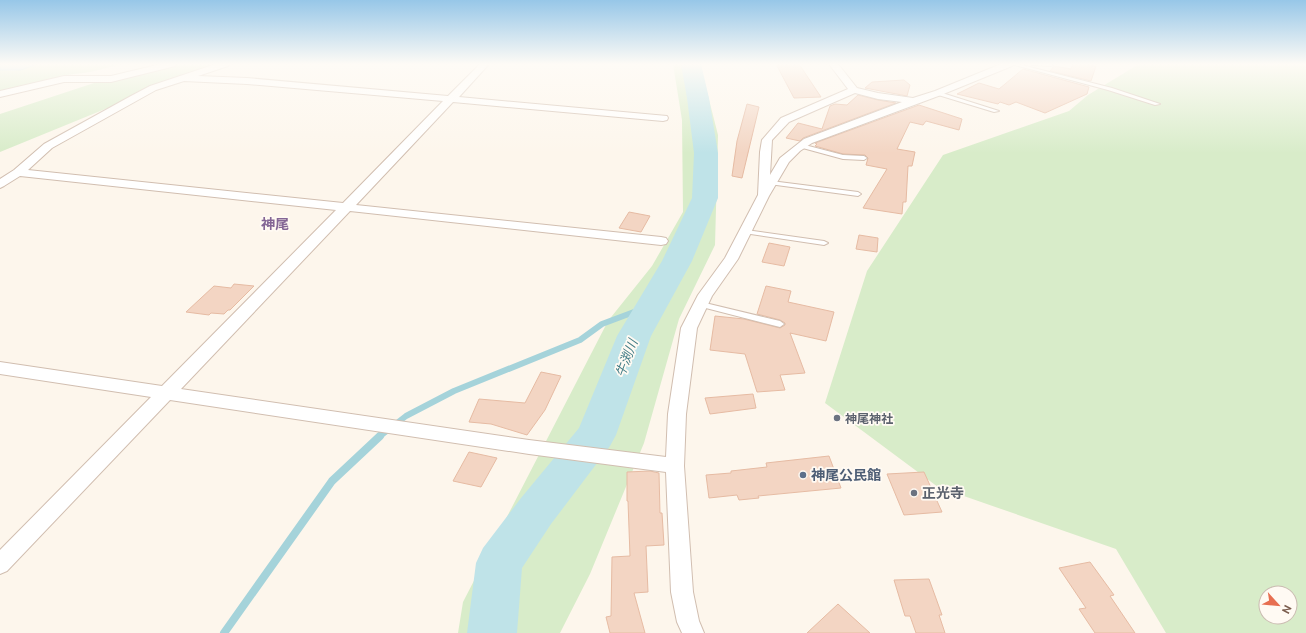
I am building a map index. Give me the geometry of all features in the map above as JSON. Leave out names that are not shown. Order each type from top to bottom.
[{"type":"street","points":[[0,184],[18,172],[48,146],[142,94]]},
{"type":"street","points":[[377,94],[663,118]]},
{"type":"street","points":[[0,564],[455,94]]},
{"type":"street","points":[[767,189],[765,152],[767,140],[772,133],[785,120],[846,94]]},
{"type":"street","points":[[868,94],[913,100]]},
{"type":"street","points":[[693,633],[688,622],[682,592],[675,466],[677,414],[689,328],[701,304],[746,232],[767,189],[784,160],[808,142],[913,100],[935,94]]},
{"type":"street","points":[[18,172],[212,194],[347,206],[661,241]]},
{"type":"street","points":[[0,368],[546,450],[675,466]]},
{"type":"lane","points":[[939,94],[996,111]]},
{"type":"lane","points":[[1124,94],[1157,104]]},
{"type":"lane","points":[[801,146],[843,157],[864,158]]},
{"type":"lane","points":[[767,189],[858,194]]},
{"type":"lane","points":[[746,232],[824,243]]},
{"type":"lane","points":[[701,304],[780,324]]},
{"type":"green space","points":[[62,94],[143,94],[0,152],[0,114]]},
{"type":"green space","points":[[678,94],[707,94],[718,135],[715,245],[679,319],[644,443],[590,574],[560,633],[458,633],[463,602],[608,321],[652,266],[683,212],[682,120]]},
{"type":"green space","points":[[1090,94],[1306,94],[1306,633],[1166,633],[1116,549],[938,487],[825,403],[867,271],[943,155],[1069,111]]},
{"type":"building","points":[[792,94],[819,94],[821,97],[794,98]]},
{"type":"building","points":[[894,94],[908,94],[907,96]]},
{"type":"building","points":[[957,94],[1087,94],[1045,113],[1016,102],[1009,105],[1000,102],[998,104]]},
{"type":"building","points":[[858,95],[896,103],[803,138],[800,141],[786,138],[798,123],[822,129],[830,106],[835,104],[847,105]]},
{"type":"building","points":[[747,104],[759,107],[742,178],[732,176],[737,141]]},
{"type":"building","points":[[919,105],[962,119],[959,130],[926,121],[923,125],[910,122],[897,149],[915,152],[912,166],[908,166],[906,202],[903,202],[902,214],[863,208],[887,169],[866,165],[868,158],[865,155],[843,154],[815,146],[817,144],[815,143]]},
{"type":"building","points":[[629,212],[650,216],[641,232],[619,228]]},
{"type":"building","points":[[859,235],[878,238],[877,252],[856,249]]},
{"type":"building","points":[[769,243],[790,247],[784,266],[762,262]]},
{"type":"building","points":[[234,284],[254,286],[224,314],[211,313],[209,315],[186,312],[214,286],[231,288]]},
{"type":"building","points":[[766,286],[791,291],[788,302],[834,312],[826,341],[790,333],[805,373],[780,375],[785,390],[757,392],[745,354],[710,350],[715,316],[744,319],[780,328],[785,325],[785,323],[780,320],[757,314]]},
{"type":"building","points":[[541,372],[561,376],[545,410],[527,435],[491,424],[469,422],[479,399],[525,403]]},
{"type":"building","points":[[753,394],[756,408],[710,414],[705,398]]},
{"type":"building","points":[[469,452],[497,458],[481,487],[453,481]]},
{"type":"building","points":[[829,456],[841,488],[758,496],[759,498],[739,500],[737,495],[709,498],[706,475],[731,473],[731,471],[767,467],[766,463]]},
{"type":"building","points":[[650,471],[659,473],[660,513],[662,513],[664,545],[646,546],[648,592],[634,593],[645,633],[610,633],[606,617],[611,616],[612,557],[630,556],[627,472]]},
{"type":"building","name":"正光寺","points":[[924,472],[942,512],[904,515],[887,474]]},
{"type":"building","points":[[1090,562],[1114,595],[1110,596],[1135,633],[1095,633],[1079,609],[1086,608],[1059,568]]},
{"type":"building","points":[[929,579],[942,615],[939,615],[945,633],[916,633],[910,616],[905,616],[894,580]]},
{"type":"building","points":[[838,604],[870,633],[807,633]]},
{"type":"waterway","name":"牛渕川","points":[[492,633],[499,563],[536,511],[596,435],[634,336],[677,261],[705,198],[706,153],[697,94]]},
{"type":"waterway","points":[[379,437],[406,416],[454,391],[580,340],[602,324],[634,312],[648,313]]},
{"type":"waterway","points":[[224,633],[332,481],[380,436]]},
{"type":"place","name":"神尾神社","points":[[837,418]]},
{"type":"place","name":"神尾公民館","points":[[803,475]]},
{"type":"place","name":"正光寺","points":[[914,493]]},
{"type":"district","name":"神尾","points":[[275,224]]}]
